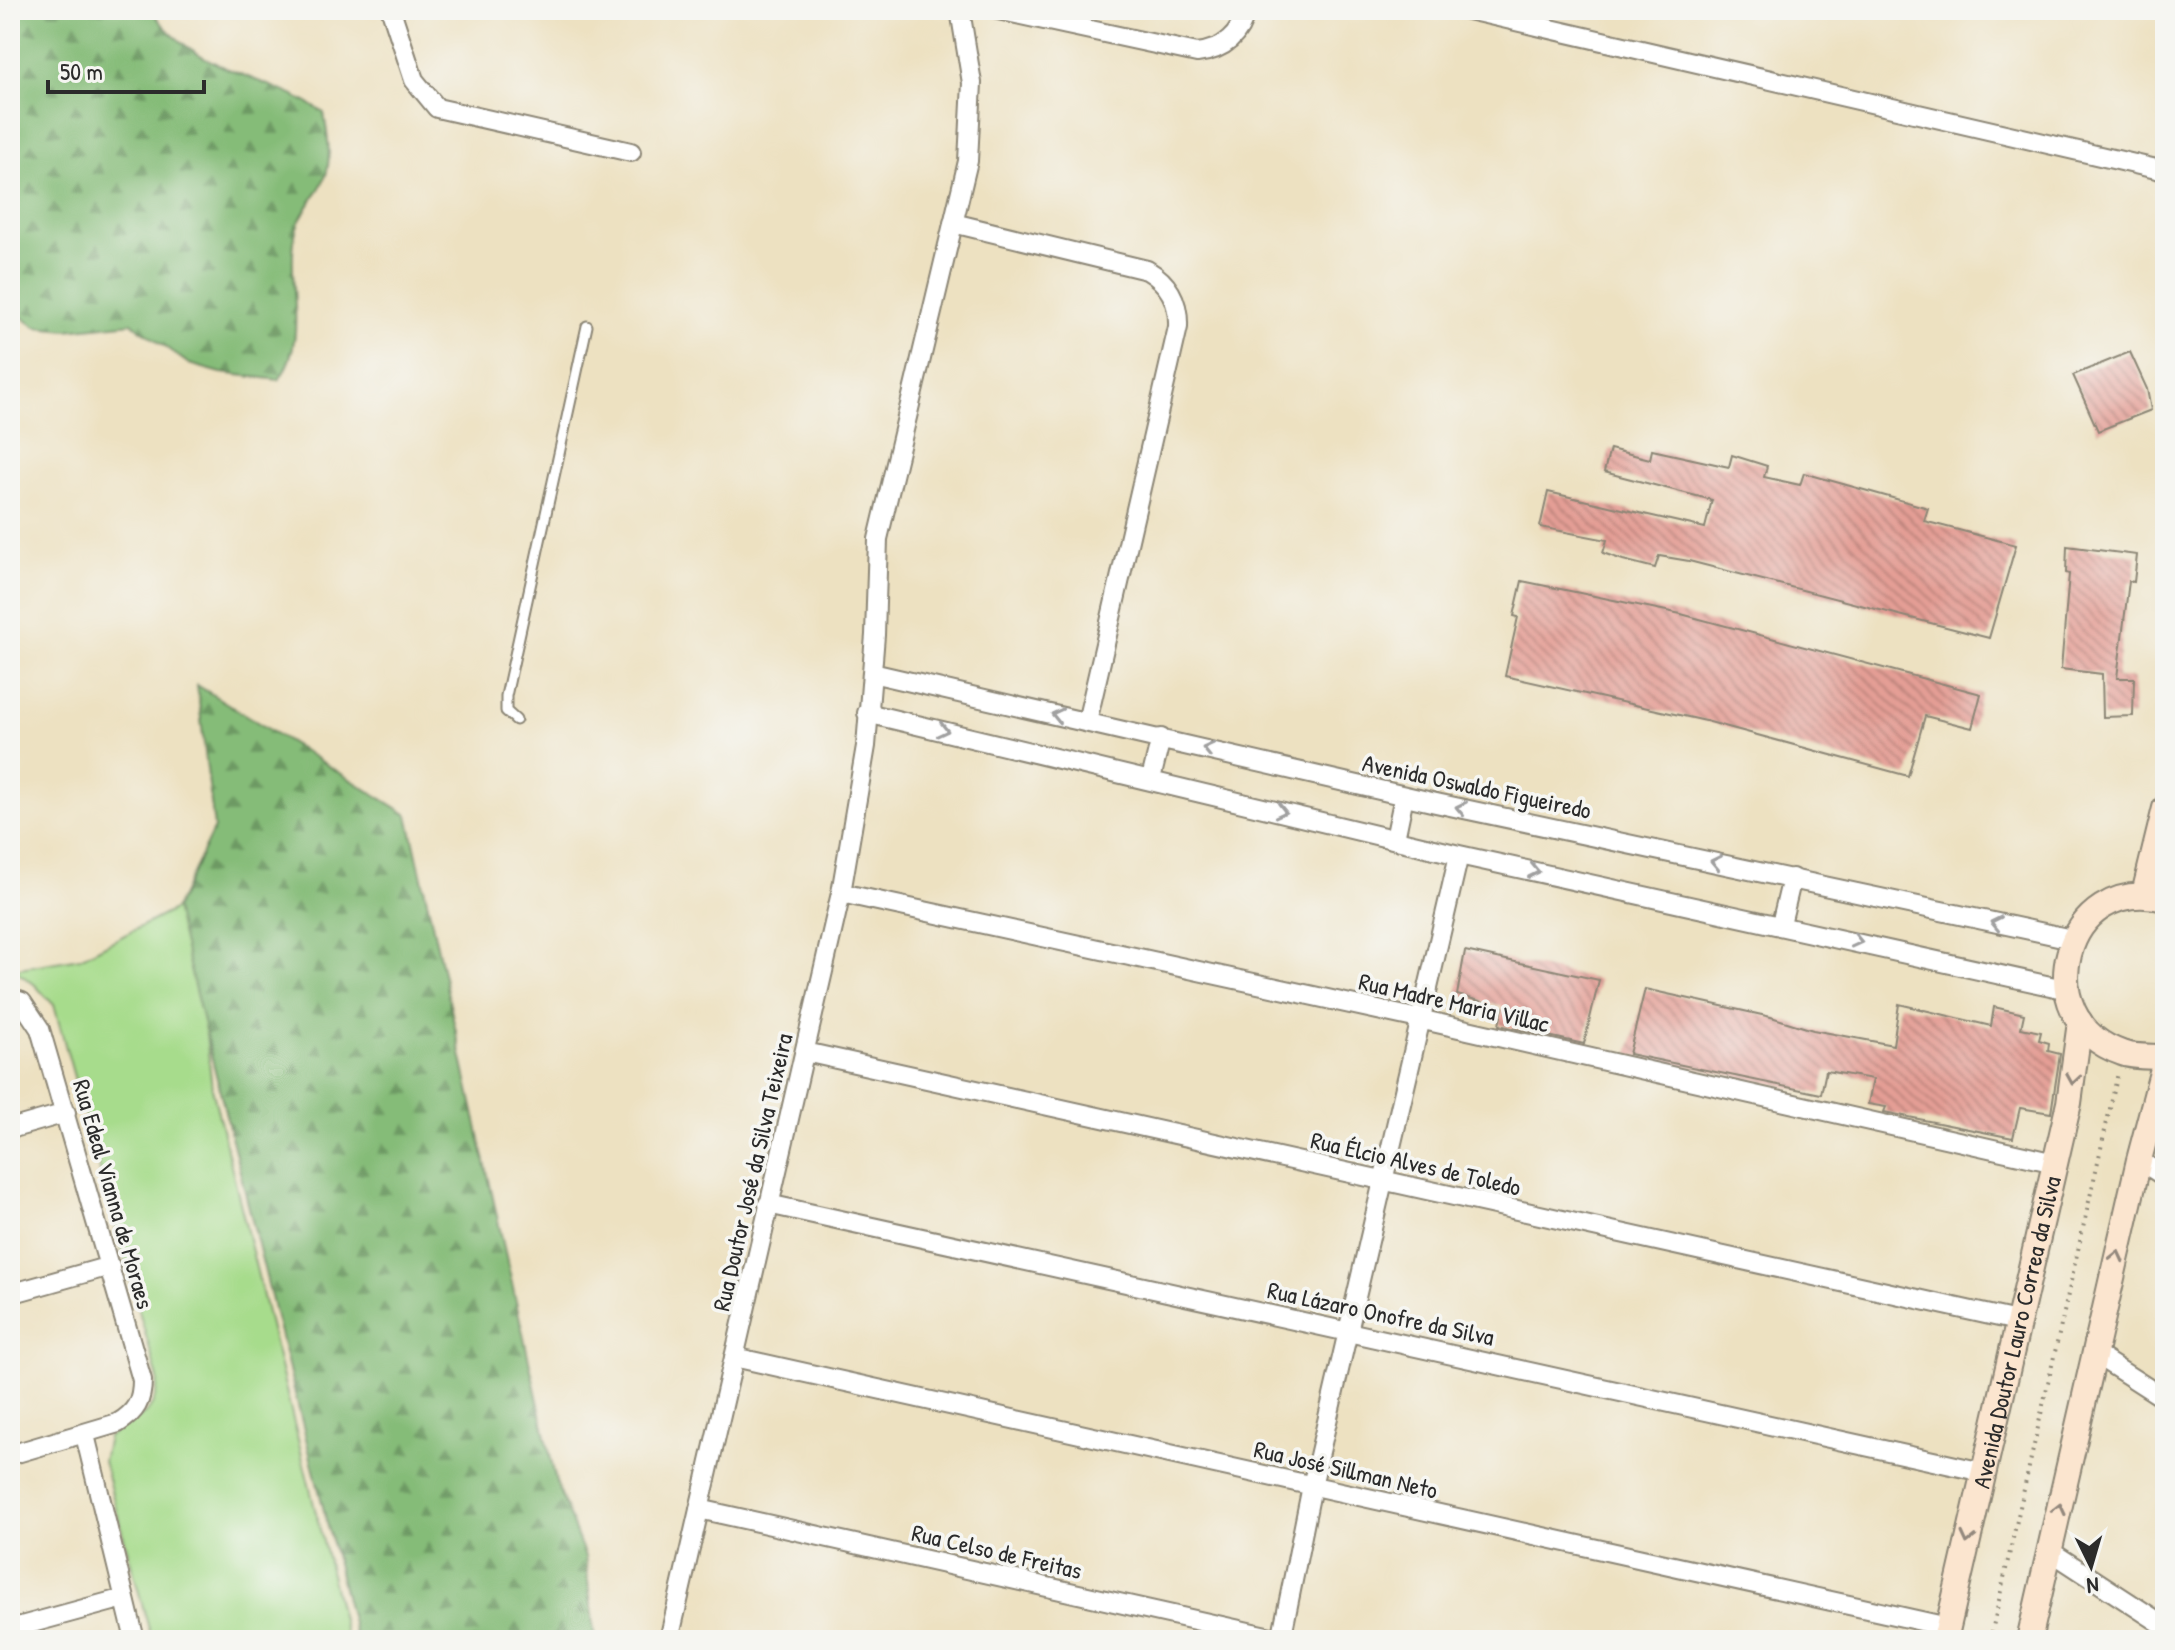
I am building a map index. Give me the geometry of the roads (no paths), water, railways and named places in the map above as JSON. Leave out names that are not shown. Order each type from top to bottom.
[{"type":"main road","points":[[2029,1640],[2165,1059],[2123,1054],[2096,1039],[2080,1022],[2064,989],[2065,963],[2072,939],[2102,907],[2155,896],[2165,808]]},
{"type":"main road","name":"Avenida Doutor Lauro Correa da Silva","points":[[1947,1633],[2072,1087],[2080,1022]]},
{"type":"street","points":[[391,10],[414,80],[437,108],[631,152]]},
{"type":"street","name":"Rua Doutor José da Silva Teixeira","points":[[669,1640],[841,893],[866,746],[878,539],[968,161],[973,109],[969,56],[960,10]]},
{"type":"street","points":[[998,10],[1197,53],[1215,50],[1235,37],[1242,28],[1246,10]]},
{"type":"street","points":[[1468,10],[2165,171]]},
{"type":"street","points":[[953,223],[1147,270],[1167,286],[1177,305],[1178,327],[1087,722]]},
{"type":"street","name":"Avenida Oswaldo Figueiredo","points":[[872,673],[1404,796],[2072,939]]},
{"type":"street","points":[[867,713],[1459,855],[2064,989]]},
{"type":"street","points":[[1151,779],[1161,738]]},
{"type":"street","points":[[1395,839],[1404,796]]},
{"type":"street","points":[[1282,1640],[1312,1486],[1459,855]]},
{"type":"street","points":[[1781,924],[1792,878]]},
{"type":"street","name":"Rua Madre Maria Villac","points":[[841,893],[1419,1019],[2055,1163]]},
{"type":"street","name":"Rua Edeal Vianna de Moraes","points":[[16,1000],[40,1029],[142,1380],[138,1405],[118,1423],[85,1435]]},
{"type":"street","name":"Rua Élcio Alves de Toledo","points":[[805,1052],[2017,1321]]},
{"type":"street","points":[[10,1129],[66,1113]]},
{"type":"street","points":[[2139,1160],[2165,1177]]},
{"type":"street","name":"Rua Lázaro Onofre da Silva","points":[[768,1204],[1983,1472]]},
{"type":"street","points":[[10,1294],[110,1266]]},
{"type":"street","points":[[2095,1354],[2165,1399]]},
{"type":"street","name":"Rua José Sillman Neto","points":[[734,1357],[1312,1486],[1947,1633]]},
{"type":"street","points":[[10,1455],[85,1435],[135,1640]]},
{"type":"street","name":"Rua Celso de Freitas","points":[[699,1509],[1282,1640]]},
{"type":"street","points":[[2050,1551],[2165,1626]]},
{"type":"street","points":[[10,1629],[124,1598]]},
{"type":"lane","points":[[516,720],[506,711],[506,696],[587,326]]}]
